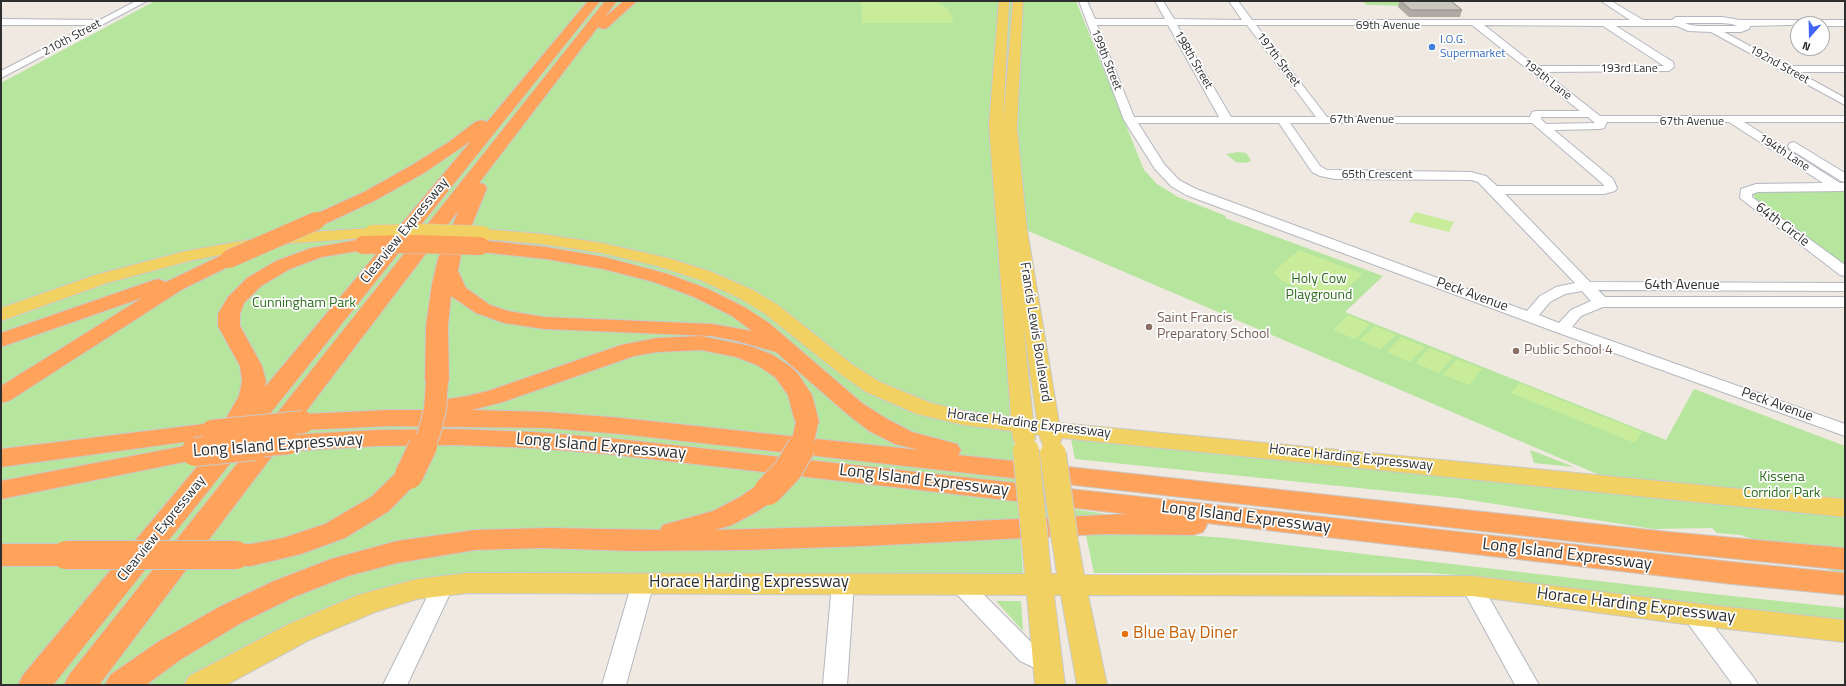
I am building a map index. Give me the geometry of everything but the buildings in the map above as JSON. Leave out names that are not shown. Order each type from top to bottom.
[{"type":"highway","points":[[557,46],[582,1]]},
{"type":"highway","name":"Clearview Expressway","points":[[34,685],[594,1]]},
{"type":"highway","name":"Clearview Expressway","points":[[80,685],[611,1]]},
{"type":"highway","points":[[569,55],[631,1]]},
{"type":"highway","points":[[1,396],[176,285],[229,259],[316,222],[385,187],[451,148],[484,122],[528,81]]},
{"type":"highway","points":[[1,555],[251,555],[283,549],[335,531],[380,504],[409,475],[420,456],[429,433],[434,410],[437,381],[437,326],[445,271],[452,248],[469,206],[508,133]]},
{"type":"highway","points":[[173,515],[243,411],[254,389],[251,366],[229,326],[229,314],[235,301],[254,282],[283,265],[318,252],[368,239],[417,244],[482,240],[530,251],[589,260],[674,282],[714,298],[750,319],[854,408],[890,432],[920,444],[956,452],[1216,492]]},
{"type":"highway","points":[[452,248],[448,270],[453,285],[465,298],[494,314],[517,320],[544,323],[690,328],[726,332],[769,344],[792,356],[809,368]]},
{"type":"highway","points":[[1,340],[229,259]]},
{"type":"highway","points":[[121,685],[169,651],[230,615],[284,589],[328,572],[370,559],[423,547],[475,540],[632,537],[670,533],[722,518],[749,504],[768,491],[788,470],[798,455],[804,441],[807,422],[804,403],[795,386],[774,366],[755,356],[729,347],[687,343],[657,345],[622,352],[510,392],[467,404],[382,412],[296,432]]},
{"type":"highway","name":"Long Island Expressway","points":[[1,477],[194,452],[296,432],[427,418],[506,418],[576,422],[694,434],[1698,546],[1845,559]]},
{"type":"highway","name":"Long Island Expressway","points":[[1,458],[212,431],[296,432],[371,438],[455,438],[578,443],[1732,574],[1845,584]]},
{"type":"highway","points":[[1,490],[194,452]]},
{"type":"highway","points":[[535,538],[633,541],[744,540],[865,536],[1139,523],[1209,526],[1483,545]]},
{"type":"main road","name":"Francis Lewis Boulevard","points":[[1004,1],[996,125],[1022,426],[1026,451],[1049,674]]},
{"type":"main road","name":"Francis Lewis Boulevard","points":[[1018,1],[1010,128],[1019,230],[1050,429],[1052,454],[1065,541],[1092,685]]},
{"type":"main road","points":[[1,316],[101,279],[192,254],[281,239],[368,239]]},
{"type":"main road","name":"Horace Harding Expressway","points":[[482,240],[542,239],[602,248],[690,270],[732,288],[765,305],[846,369],[873,387],[888,395],[942,414],[979,421],[1050,429],[1845,508]]},
{"type":"main road","name":"Horace Harding Expressway","points":[[199,685],[299,632],[368,603],[417,589],[443,585],[490,582],[1472,586],[1692,614],[1845,631]]},
{"type":"street","name":"210th Street","points":[[1,75],[143,1]]},
{"type":"street","name":"199th Street","points":[[1083,1],[1130,120]]},
{"type":"street","name":"198th Street","points":[[1159,1],[1227,120]]},
{"type":"street","name":"197th Street","points":[[1233,1],[1324,120]]},
{"type":"street","points":[[1605,1],[1644,25]]},
{"type":"street","name":"69th Avenue","points":[[1681,25],[1676,20],[1722,20],[1741,24],[1790,26]]},
{"type":"street","points":[[1,22],[102,22]]},
{"type":"street","points":[[1,29],[15,22]]},
{"type":"street","name":"69th Avenue","points":[[1092,24],[1681,25],[1694,29],[1746,28],[1741,24]]},
{"type":"street","name":"195th Lane","points":[[1477,24],[1596,119]]},
{"type":"street","name":"69th Avenue","points":[[1741,24],[1845,24]]},
{"type":"street","name":"69th Avenue","points":[[1830,25],[1845,24]]},
{"type":"street","name":"193rd Lane","points":[[1534,69],[1665,69],[1669,67],[1669,64],[1607,25]]},
{"type":"street","name":"192nd Street","points":[[1712,29],[1845,102]]},
{"type":"street","name":"192nd Street","points":[[1723,29],[1845,95]]},
{"type":"street","points":[[1785,69],[1845,69]]},
{"type":"street","name":"67th Avenue","points":[[1539,123],[1536,114],[1596,119],[1734,121],[1845,119]]},
{"type":"street","name":"67th Avenue","points":[[1130,120],[1324,120],[1539,123],[1600,126],[1596,119]]},
{"type":"street","name":"Peck Avenue","points":[[1130,120],[1159,166],[1175,183],[1191,192],[1562,329],[1845,430]]},
{"type":"street","name":"65th Crescent","points":[[1282,120],[1316,169],[1334,175],[1471,176],[1482,179],[1601,302]]},
{"type":"street","name":"194th Lane","points":[[1734,121],[1842,184]]},
{"type":"street","name":"67th Avenue","points":[[1754,121],[1845,123]]},
{"type":"street","name":"194th Lane","points":[[1754,121],[1842,184]]},
{"type":"street","points":[[1494,190],[1604,190],[1611,188],[1609,182],[1539,123]]},
{"type":"street","name":"64th Circle","points":[[1842,184],[1756,188],[1746,192],[1746,198],[1845,272]]},
{"type":"street","name":"64th Avenue","points":[[1530,317],[1545,300],[1561,290],[1586,286],[1845,287]]},
{"type":"street","points":[[1743,286],[1762,302]]},
{"type":"street","name":"64th Avenue","points":[[1562,329],[1576,313],[1601,302],[1845,302]]},
{"type":"street","points":[[614,685],[643,583]]},
{"type":"street","points":[[835,685],[843,584]]},
{"type":"street","points":[[960,584],[1049,674]]},
{"type":"street","points":[[395,685],[443,585]]},
{"type":"street","points":[[1472,586],[1526,685]]},
{"type":"street","points":[[1692,614],[1746,685]]},
{"type":"street","points":[[225,685],[299,632]]},
{"type":"green space","name":"Cunningham Park","points":[[155,1],[1076,1],[1144,170],[1157,184],[1178,197],[1226,216],[1225,218],[1383,276],[1345,312],[1666,440],[1694,389],[1845,446],[1845,576],[1741,535],[1717,533],[1712,528],[1653,529],[1457,498],[1075,459],[1071,439],[1651,497],[998,218],[1018,501],[1106,514],[1091,520],[1019,523],[1023,573],[455,576],[184,685],[1,685],[1,83]]},
{"type":"green space","points":[[861,1],[936,1],[948,9],[953,18],[952,23],[862,23]]},
{"type":"green space","points":[[1362,1],[1416,1],[1421,6],[1367,5]]},
{"type":"green space","points":[[1238,152],[1246,153],[1251,160],[1247,163],[1236,162],[1226,154]]},
{"type":"green space","points":[[1764,190],[1845,191],[1845,265],[1756,202],[1753,193]]},
{"type":"green space","points":[[1415,212],[1454,222],[1449,232],[1409,222]]},
{"type":"green space","name":"Holy Cow Playground","points":[[1299,250],[1363,274],[1333,301],[1282,281],[1273,272]]},
{"type":"green space","points":[[1348,315],[1370,324],[1355,339],[1333,330]]},
{"type":"green space","points":[[1375,326],[1396,335],[1380,349],[1359,340]]},
{"type":"green space","points":[[1401,337],[1425,347],[1410,362],[1387,352]]},
{"type":"green space","points":[[1429,348],[1453,357],[1439,373],[1416,363]]},
{"type":"green space","points":[[1457,359],[1482,369],[1469,385],[1443,375]]},
{"type":"green space","points":[[1519,383],[1642,432],[1635,443],[1511,393]]},
{"type":"green space","points":[[1530,450],[1541,454],[1574,467],[1534,463]]},
{"type":"green space","points":[[1134,531],[1226,538],[1845,608],[1845,621],[1467,576],[1430,573],[1094,573],[1086,535]]},
{"type":"green space","points":[[996,601],[1021,601],[1023,631]]},
{"type":"place","name":"I.O.G. Supermarket","points":[[1432,47]]},
{"type":"place","name":"Saint Francis Preparatory School","points":[[1149,327]]},
{"type":"place","name":"Public School 4","points":[[1516,351]]},
{"type":"place","name":"Blue Bay Diner","points":[[1125,634]]},
{"type":"park label","name":"Kissena Corridor Park","points":[[1782,486]]}]
